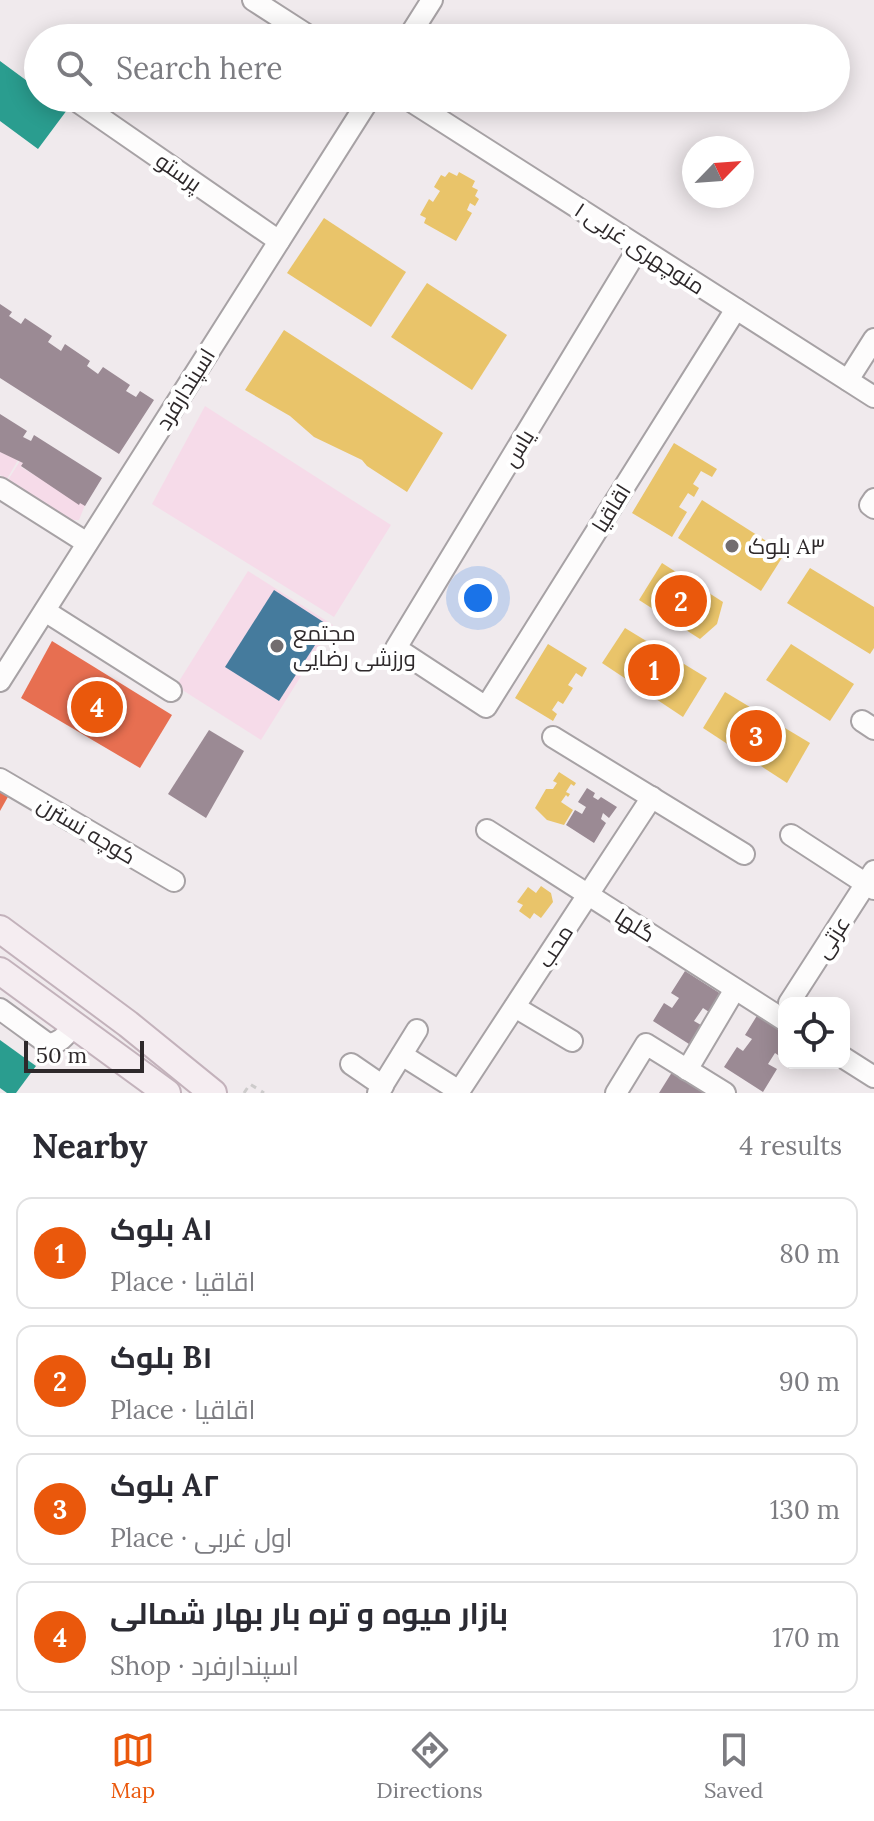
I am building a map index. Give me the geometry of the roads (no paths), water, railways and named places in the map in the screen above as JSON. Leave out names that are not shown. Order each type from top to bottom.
[{"type":"main road","points":[[0,929],[128,1024],[213,1093]]},
{"type":"main road","points":[[0,971],[167,1093]]},
{"type":"main road","points":[[128,1024],[230,1093]]},
{"type":"main road","points":[[111,1053],[157,1093]]},
{"type":"street","points":[[253,0],[290,24]]},
{"type":"street","points":[[417,24],[432,0]]},
{"type":"street","name":"پرستو","points":[[92,112],[279,241]]},
{"type":"street","name":"اسپندارفرد","points":[[0,681],[361,112]]},
{"type":"street","name":"منوچهری غربی ۱","points":[[428,112],[874,397]]},
{"type":"street","name":"یاس","points":[[486,707],[396,648],[639,247]]},
{"type":"street","name":"اقاقیا","points":[[486,707],[736,309]]},
{"type":"street","points":[[848,380],[874,339]]},
{"type":"street","points":[[0,488],[87,543]]},
{"type":"street","points":[[874,499],[870,505],[874,508]]},
{"type":"street","points":[[45,611],[171,691]]},
{"type":"street","points":[[553,737],[744,854]]},
{"type":"street","name":"کوچه نسترن","points":[[0,779],[174,881]]},
{"type":"street","name":"محب","points":[[458,1092],[652,797]]},
{"type":"street","name":"گلها","points":[[487,830],[735,989],[778,1010]]},
{"type":"street","points":[[791,835],[871,882]]},
{"type":"street","name":"عزتی","points":[[795,997],[871,882]]},
{"type":"street","points":[[687,1070],[735,989]]},
{"type":"street","points":[[515,1007],[572,1041]]},
{"type":"street","points":[[0,1009],[48,1044],[64,1038],[73,1026]]},
{"type":"street","points":[[351,1064],[380,1089],[417,1030]]},
{"type":"street","points":[[616,1093],[646,1044],[725,1093]]},
{"type":"street","points":[[402,1055],[458,1092]]},
{"type":"street","points":[[850,1062],[874,1077]]},
{"type":"place","name":"بلوک A۳","points":[[732,546]]},
{"type":"place","name":"بلوک B۱","points":[[681,601]]},
{"type":"place","name":"مجتمع ورزشی رضایی","points":[[277,646]]},
{"type":"place","name":"بلوک A۱","points":[[654,670]]},
{"type":"place","name":"بازار میوه و تره بار بهار شمالی","points":[[97,707]]},
{"type":"place","name":"بلوک A۲","points":[[756,736]]}]
